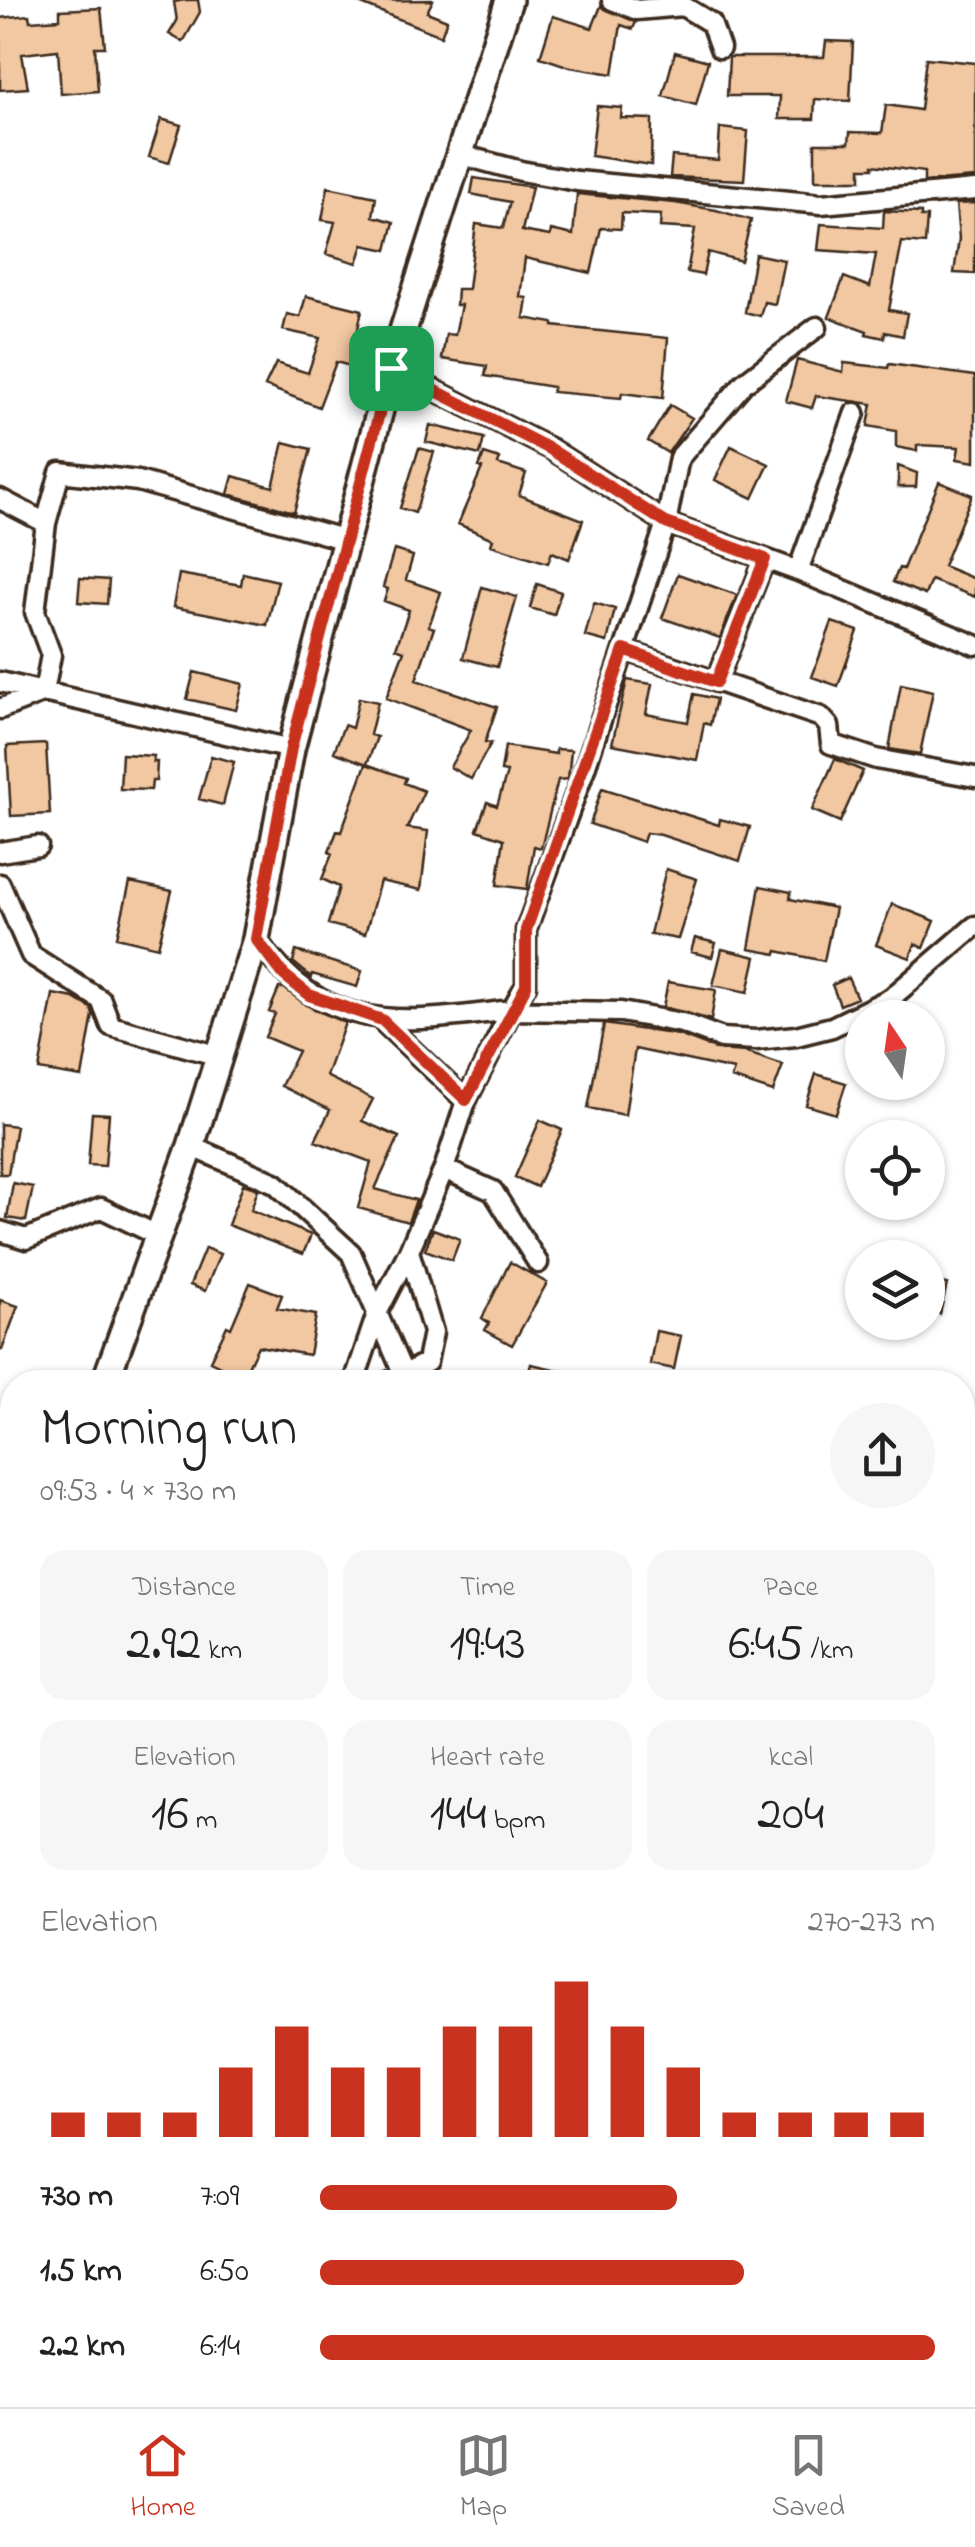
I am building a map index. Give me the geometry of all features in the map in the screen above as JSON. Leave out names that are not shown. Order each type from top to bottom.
[{"type":"main road","points":[[110,1370],[191,1146],[256,939],[291,748],[391,368],[509,0]]},
{"type":"street","points":[[612,0],[637,10],[699,8],[711,23],[720,48]]},
{"type":"street","points":[[458,154],[520,172],[577,181],[821,204],[975,190]]},
{"type":"street","points":[[358,1370],[378,1311],[444,1169],[466,1100],[526,986],[526,930],[666,523],[679,458],[744,383],[816,327]]},
{"type":"street","points":[[391,368],[550,449],[666,523],[798,571],[975,645]]},
{"type":"street","points":[[798,571],[855,413]]},
{"type":"street","points":[[44,692],[51,655],[35,612],[46,523],[60,472],[138,481],[346,540]]},
{"type":"street","points":[[0,499],[46,523]]},
{"type":"street","points":[[716,682],[765,559]]},
{"type":"street","points":[[624,650],[821,717],[829,726],[831,744],[876,759],[975,777]]},
{"type":"street","points":[[0,682],[291,748]]},
{"type":"street","points":[[0,709],[44,692]]},
{"type":"street","points":[[0,852],[38,846]]},
{"type":"street","points":[[0,884],[31,955],[101,1000],[111,1026],[219,1056]]},
{"type":"street","points":[[256,939],[284,975],[309,995],[382,1020],[512,1010],[620,1012],[682,1023],[722,1038],[756,1040],[832,1027],[891,998],[975,926]]},
{"type":"street","points":[[382,1020],[466,1100]]},
{"type":"street","points":[[191,1146],[276,1183],[351,1253],[378,1311],[396,1370]]},
{"type":"street","points":[[444,1169],[492,1192],[538,1263]]},
{"type":"street","points":[[0,1231],[26,1239],[101,1208],[160,1236]]},
{"type":"street","points":[[409,1250],[433,1332],[427,1362],[415,1370]]},
{"type":"building","points":[[198,0],[200,12],[183,42],[169,34],[177,21],[174,2]]},
{"type":"building","points":[[433,0],[427,12],[447,20],[441,36],[354,1]]},
{"type":"building","points":[[601,6],[636,22],[633,29],[621,25],[613,74],[540,57],[553,16],[592,28]]},
{"type":"building","points":[[101,8],[105,47],[95,47],[98,91],[61,94],[58,50],[22,54],[28,88],[0,90],[0,18],[29,15],[30,21],[60,19],[60,10]]},
{"type":"building","points":[[826,41],[853,42],[850,101],[815,99],[814,119],[779,119],[780,96],[727,96],[729,57],[824,57]]},
{"type":"building","points":[[675,52],[708,61],[696,105],[663,96]]},
{"type":"building","points":[[926,58],[975,63],[975,178],[924,182],[924,172],[873,165],[861,168],[861,180],[815,180],[815,143],[849,143],[850,132],[882,133],[886,105],[920,110]]},
{"type":"building","points":[[597,106],[622,108],[621,118],[652,119],[651,165],[591,156]]},
{"type":"building","points":[[161,119],[181,125],[169,163],[149,157]]},
{"type":"building","points":[[720,128],[748,131],[744,180],[670,177],[672,156],[718,160]]},
{"type":"building","points":[[474,178],[532,187],[522,231],[550,236],[551,230],[573,235],[577,194],[675,203],[751,220],[741,261],[708,252],[703,275],[687,272],[695,229],[660,227],[661,215],[622,213],[621,229],[601,228],[591,273],[525,258],[520,297],[527,298],[524,318],[553,326],[668,338],[663,398],[552,392],[553,387],[485,376],[487,366],[442,359],[446,334],[455,335],[461,305],[456,305],[457,289],[468,289],[476,224],[503,228],[510,202],[471,194]]},
{"type":"building","points":[[328,187],[376,197],[373,216],[394,222],[387,250],[363,245],[357,263],[326,254],[335,222],[322,220]]},
{"type":"building","points":[[975,203],[975,274],[954,273],[959,239],[956,204]]},
{"type":"building","points":[[884,211],[921,213],[921,217],[927,217],[925,244],[902,242],[889,310],[907,313],[903,336],[885,332],[884,338],[829,317],[844,277],[870,287],[876,254],[818,250],[821,224],[883,228]]},
{"type":"building","points":[[755,254],[784,260],[775,304],[764,302],[760,316],[745,312]]},
{"type":"building","points":[[306,296],[362,310],[350,366],[336,362],[319,407],[265,386],[276,363],[308,373],[320,338],[283,330],[287,314],[300,317]]},
{"type":"building","points":[[797,360],[843,372],[844,363],[888,368],[889,364],[975,376],[975,462],[957,459],[959,447],[917,445],[917,451],[896,447],[896,431],[868,426],[872,404],[816,396],[812,408],[786,401]]},
{"type":"building","points":[[670,405],[692,418],[668,453],[648,441]]},
{"type":"building","points":[[430,425],[484,438],[480,455],[426,442]]},
{"type":"building","points":[[284,442],[311,449],[294,512],[228,494],[233,476],[273,487]]},
{"type":"building","points":[[731,446],[769,464],[753,498],[715,480]]},
{"type":"building","points":[[419,448],[434,452],[415,513],[400,508]]},
{"type":"building","points":[[484,454],[500,459],[498,464],[526,473],[519,495],[583,520],[569,559],[552,552],[548,563],[491,545],[493,539],[458,524]]},
{"type":"building","points":[[898,466],[917,473],[916,487],[898,487]]},
{"type":"building","points":[[939,482],[972,495],[943,566],[975,579],[975,597],[931,580],[925,595],[893,582],[899,568],[903,569]]},
{"type":"building","points":[[394,550],[413,556],[406,580],[441,592],[429,626],[434,628],[416,680],[497,707],[485,742],[491,743],[471,779],[450,767],[471,730],[386,698],[404,651],[396,648],[409,610],[384,601],[388,589],[383,587]]},
{"type":"building","points":[[243,573],[278,581],[267,625],[173,607],[179,574],[241,585]]},
{"type":"building","points":[[678,574],[737,595],[720,638],[662,618]]},
{"type":"building","points":[[80,578],[109,580],[107,604],[78,602]]},
{"type":"building","points":[[537,584],[561,592],[554,615],[530,608]]},
{"type":"building","points":[[482,587],[517,597],[497,667],[463,658]]},
{"type":"building","points":[[594,603],[615,609],[607,642],[585,636]]},
{"type":"building","points":[[832,622],[858,631],[838,686],[812,677]]},
{"type":"building","points":[[194,672],[243,684],[236,710],[187,699]]},
{"type":"building","points":[[627,680],[652,684],[646,714],[688,722],[694,694],[716,699],[710,725],[704,723],[697,760],[612,744]]},
{"type":"building","points":[[901,684],[933,691],[920,754],[889,749]]},
{"type":"building","points":[[359,698],[378,702],[370,735],[377,737],[367,764],[334,752],[344,725],[352,728]]},
{"type":"building","points":[[46,744],[50,814],[11,816],[7,746]]},
{"type":"building","points":[[505,746],[556,754],[556,749],[571,750],[568,779],[558,780],[541,848],[534,846],[527,889],[497,885],[504,839],[477,830],[487,802],[497,806],[507,772],[501,771]]},
{"type":"building","points":[[122,754],[154,756],[156,781],[152,781],[151,790],[120,789]]},
{"type":"building","points":[[211,756],[234,762],[223,805],[199,799]]},
{"type":"building","points":[[835,759],[863,771],[840,822],[812,810]]},
{"type":"building","points":[[366,764],[406,778],[404,783],[424,791],[407,828],[428,831],[421,890],[380,881],[365,934],[328,924],[339,887],[322,879],[337,831],[341,832]]},
{"type":"building","points":[[602,788],[719,825],[720,819],[750,827],[740,861],[661,835],[646,833],[643,842],[590,824]]},
{"type":"building","points":[[666,869],[697,879],[678,939],[650,934]]},
{"type":"building","points":[[130,882],[172,891],[158,947],[117,937]]},
{"type":"building","points":[[760,886],[791,892],[790,899],[835,908],[824,961],[749,949]]},
{"type":"building","points":[[892,904],[935,921],[924,948],[915,944],[910,958],[876,945]]},
{"type":"building","points":[[695,938],[716,943],[712,957],[691,952]]},
{"type":"building","points":[[722,949],[756,957],[748,992],[713,985]]},
{"type":"building","points":[[296,951],[362,971],[357,987],[312,974],[311,977],[293,962]]},
{"type":"building","points":[[848,978],[857,998],[840,1005],[832,985]]},
{"type":"building","points":[[668,982],[716,990],[711,1020],[663,1007]]},
{"type":"building","points":[[279,988],[345,1023],[326,1076],[373,1099],[362,1121],[399,1137],[375,1189],[416,1200],[408,1222],[358,1208],[371,1162],[315,1141],[330,1110],[281,1086],[298,1051],[265,1037],[275,1014],[269,1012]]},
{"type":"building","points":[[53,994],[74,998],[91,1008],[82,1077],[39,1070]]},
{"type":"building","points":[[604,1024],[679,1035],[718,1050],[745,1052],[783,1065],[773,1092],[731,1078],[734,1070],[635,1049],[625,1115],[588,1108]]},
{"type":"building","points":[[816,1074],[845,1083],[836,1114],[806,1105]]},
{"type":"building","points":[[92,1113],[109,1114],[105,1166],[88,1165]]},
{"type":"building","points":[[540,1120],[562,1130],[537,1187],[515,1177]]},
{"type":"building","points":[[0,1124],[16,1126],[8,1174],[0,1174]]},
{"type":"building","points":[[13,1183],[33,1187],[26,1221],[7,1218]]},
{"type":"building","points":[[243,1184],[258,1189],[251,1210],[311,1235],[303,1254],[228,1225]]},
{"type":"building","points":[[433,1229],[460,1239],[452,1260],[425,1250]]},
{"type":"building","points":[[205,1248],[220,1254],[205,1291],[190,1285]]},
{"type":"building","points":[[510,1262],[547,1283],[512,1345],[485,1330],[489,1323],[482,1318]]},
{"type":"building","points":[[250,1283],[282,1295],[277,1308],[316,1315],[309,1355],[258,1346],[246,1370],[229,1370],[210,1361],[227,1326],[231,1328]]},
{"type":"building","points":[[0,1300],[18,1306],[2,1350],[0,1350]]},
{"type":"building","points":[[656,1331],[681,1336],[674,1369],[650,1364]]},
{"type":"building","points":[[531,1364],[559,1370],[529,1370]]},
{"type":"route","points":[[391,368],[550,449],[666,523],[765,559],[716,682],[624,650],[526,930],[526,986],[466,1100],[382,1020],[309,995],[284,975],[256,939],[291,748],[391,368]]}]
